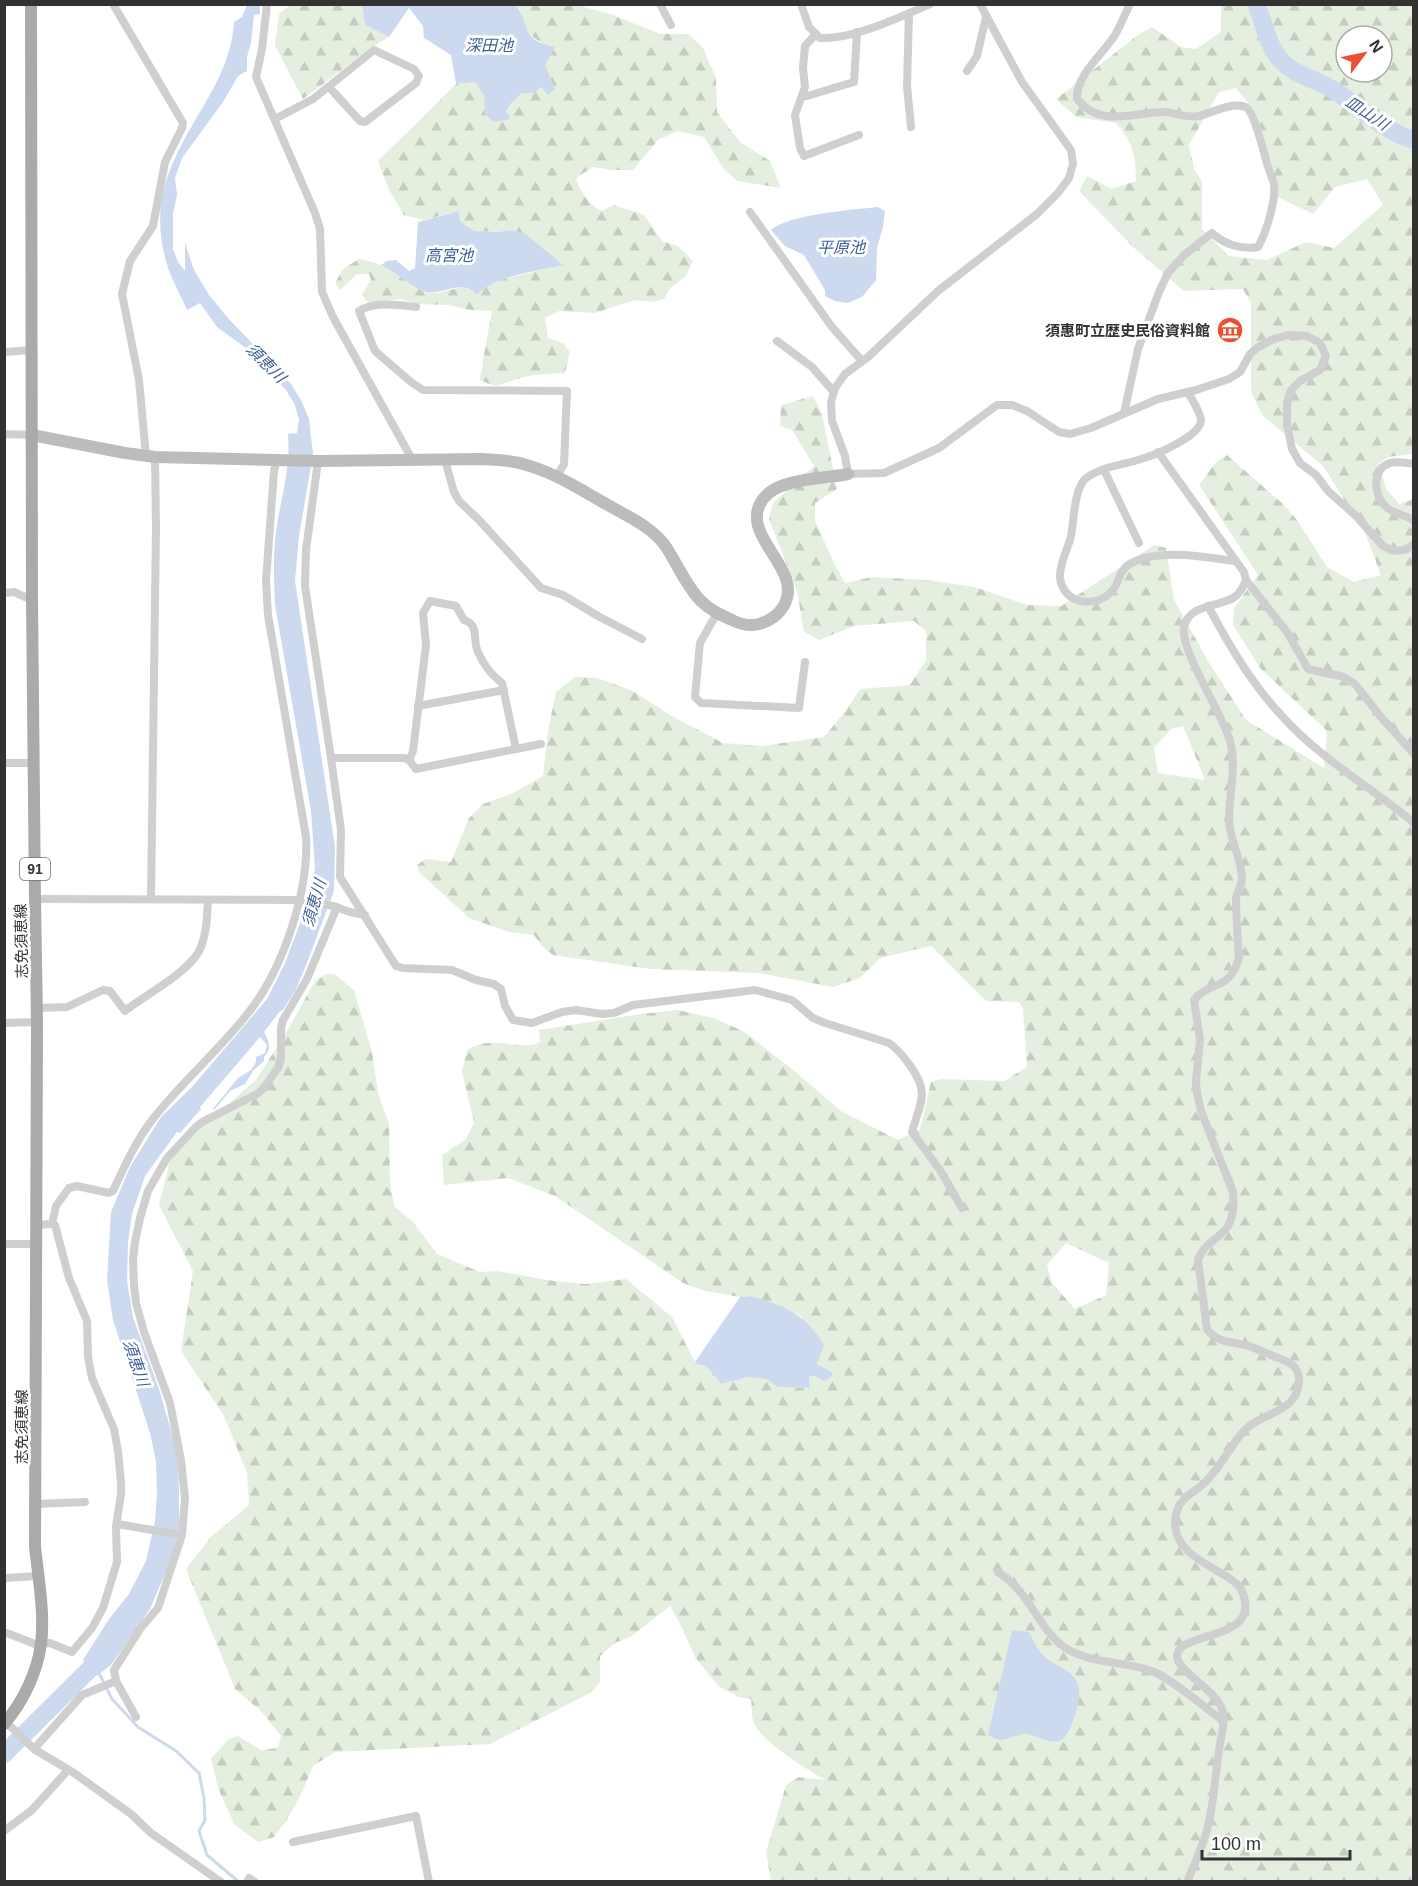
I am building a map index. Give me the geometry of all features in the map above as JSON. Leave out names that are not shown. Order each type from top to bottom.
[{"type":"main road","name":"志免須恵線","points":[[8,1725],[32,1676],[41,1644],[41,1603],[35,1546],[38,1022],[34,899],[31,4]]},
{"type":"street","points":[[113,4],[183,123],[165,162],[153,226],[130,261],[122,294],[151,457],[156,528],[151,898]]},
{"type":"street","points":[[267,4],[256,77],[320,229],[322,292],[333,317],[413,461]]},
{"type":"street","points":[[660,4],[671,25]]},
{"type":"street","points":[[801,4],[809,27],[820,38],[832,39],[857,32],[930,4]]},
{"type":"street","points":[[848,474],[845,456],[832,421],[831,402],[835,387],[845,374],[862,362],[938,291],[1037,214],[1069,178],[1073,164],[1071,150],[1022,82],[980,4]]},
{"type":"street","points":[[1124,412],[1138,350],[1168,273],[1183,256],[1212,233],[1234,246],[1258,247],[1264,237],[1274,185],[1250,111],[1245,106],[1238,105],[1190,117],[1165,112],[1111,116],[1092,112],[1077,99],[1077,92],[1085,74],[1116,33],[1130,4]]},
{"type":"street","points":[[909,13],[907,86],[911,127]]},
{"type":"street","points":[[967,71],[977,56],[986,17]]},
{"type":"street","points":[[802,96],[854,82],[857,32]]},
{"type":"street","points":[[816,34],[805,46],[803,68],[805,87],[795,115],[800,148],[804,156],[860,135]]},
{"type":"street","points":[[275,119],[313,99],[374,50],[414,69],[419,76],[416,83],[365,122],[360,121],[329,87]]},
{"type":"street","points":[[750,212],[832,327],[862,362]]},
{"type":"street","points":[[416,307],[394,305],[367,307],[359,311],[375,351],[423,390],[567,391],[564,464],[557,476]]},
{"type":"street","points":[[4,434],[32,435],[151,457],[316,461],[502,460],[523,464],[557,476],[642,525],[662,542],[699,600],[735,622],[754,627],[778,614],[787,601],[789,590],[785,575],[758,529],[757,511],[772,489],[793,482],[848,474],[884,472],[939,448],[997,405],[1012,405],[1027,411],[1059,432],[1070,434],[1091,428],[1158,399],[1229,379],[1240,372],[1250,354],[1271,340],[1288,335],[1307,336],[1320,343],[1326,356],[1320,370],[1300,381],[1291,390],[1287,403],[1287,425],[1292,449],[1300,463],[1316,475],[1328,491],[1356,516],[1383,546],[1393,550],[1402,550],[1413,544]]},
{"type":"street","points":[[777,341],[812,368],[834,392]]},
{"type":"street","points":[[4,352],[32,350]]},
{"type":"street","points":[[1188,392],[1201,419],[1199,427],[1187,439],[1144,458],[1104,470],[1086,478],[1079,487],[1070,538],[1061,567],[1062,586],[1069,596],[1078,601],[1097,601],[1109,595],[1124,568],[1144,558],[1170,554],[1235,561]]},
{"type":"street","points":[[1158,452],[1244,572],[1246,580],[1287,632],[1308,669],[1344,677],[1355,684],[1413,754]]},
{"type":"street","points":[[52,1224],[56,1206],[69,1188],[77,1186],[109,1193],[113,1191],[123,1169],[151,1122],[252,1008],[267,986],[290,930],[302,891],[307,852],[306,837],[268,615],[266,581],[274,471],[281,460]]},
{"type":"street","points":[[445,460],[454,492],[459,501],[540,588],[563,595],[642,639]]},
{"type":"street","points":[[316,461],[306,550],[305,586],[340,830],[340,876],[396,966],[452,970],[476,980],[494,984],[501,989],[509,1016],[513,1020],[532,1023],[562,1012],[576,1010],[602,1014],[633,1005],[755,990],[792,1000],[813,1018],[889,1043],[898,1049],[920,1078],[922,1085],[923,1094],[912,1132],[940,1170],[962,1208]]},
{"type":"street","points":[[1413,464],[1391,463],[1383,468],[1377,477],[1376,486],[1378,496],[1388,509],[1407,515],[1413,521]]},
{"type":"street","points":[[1104,470],[1138,543]]},
{"type":"street","points":[[1187,1881],[1207,1831],[1223,1732],[1223,1712],[1218,1700],[1180,1665],[1177,1656],[1180,1647],[1187,1643],[1235,1626],[1243,1617],[1245,1606],[1243,1593],[1238,1584],[1183,1547],[1177,1537],[1175,1516],[1179,1504],[1210,1478],[1246,1429],[1257,1421],[1280,1411],[1288,1404],[1299,1382],[1297,1370],[1290,1362],[1250,1346],[1224,1341],[1212,1335],[1207,1329],[1198,1260],[1202,1250],[1225,1230],[1231,1220],[1234,1205],[1233,1192],[1197,1093],[1200,1040],[1194,1000],[1198,995],[1230,978],[1236,968],[1239,958],[1236,896],[1242,880],[1229,820],[1231,745],[1222,719],[1186,646],[1184,626],[1189,617],[1197,611],[1233,598],[1242,590],[1246,580]]},
{"type":"street","points":[[4,593],[14,592],[32,600]]},
{"type":"street","points":[[409,760],[413,751],[426,645],[423,613],[430,600],[456,606],[464,620],[471,622],[474,626],[477,649],[488,672],[502,683],[516,749]]},
{"type":"street","points":[[1208,606],[1238,660],[1282,717],[1317,749],[1413,824]]},
{"type":"street","points":[[717,613],[700,643],[695,697],[701,703],[799,708],[805,662]]},
{"type":"street","points":[[418,706],[504,690]]},
{"type":"street","points":[[331,758],[404,758],[409,760],[416,769],[541,744]]},
{"type":"street","points":[[4,763],[34,763]]},
{"type":"street","points":[[34,899],[299,900],[365,915]]},
{"type":"street","points":[[37,1008],[67,1007],[103,990],[110,991],[125,1011],[178,974],[200,949],[207,927],[208,900]]},
{"type":"street","points":[[136,1717],[116,1681],[115,1666],[140,1629],[158,1608],[182,1535],[185,1498],[182,1460],[168,1396],[144,1332],[134,1285],[133,1260],[140,1218],[148,1191],[167,1158],[204,1121],[264,1089],[278,1068],[281,1059],[283,1020],[308,979],[335,907]]},
{"type":"street","points":[[4,1023],[38,1022]]},
{"type":"street","points":[[36,1226],[52,1224]]},
{"type":"street","points":[[4,1632],[35,1644],[50,1643],[72,1652],[92,1628],[103,1608],[117,1562],[117,1524],[121,1494],[114,1429],[92,1378],[87,1322],[69,1278],[55,1225],[52,1224]]},
{"type":"street","points":[[4,1244],[36,1244]]},
{"type":"street","points":[[35,1504],[85,1502]]},
{"type":"street","points":[[117,1524],[182,1535]]},
{"type":"street","points":[[998,1572],[1009,1579],[1029,1601],[1053,1637],[1066,1648],[1082,1655],[1156,1672],[1223,1721]]},
{"type":"street","points":[[4,1578],[38,1576]]},
{"type":"street","points":[[34,1749],[82,1695],[116,1681]]},
{"type":"street","points":[[8,1725],[34,1749],[131,1814],[151,1833],[221,1881]]},
{"type":"street","points":[[4,1831],[32,1810],[68,1770]]},
{"type":"street","points":[[292,1842],[416,1816],[429,1881]]},
{"type":"green space","points":[[290,5],[362,5],[365,25],[389,37],[303,99],[275,46],[279,14]]},
{"type":"green space","points":[[516,5],[582,5],[660,34],[688,34],[703,48],[716,78],[717,112],[740,142],[770,161],[781,188],[737,181],[723,168],[704,137],[678,131],[658,140],[633,170],[593,167],[576,178],[586,198],[597,209],[602,211],[614,205],[644,215],[662,241],[678,246],[693,261],[685,277],[670,288],[664,299],[654,302],[635,300],[595,313],[559,311],[545,318],[548,338],[563,343],[570,352],[565,373],[531,376],[492,385],[479,379],[492,311],[471,310],[449,305],[417,304],[401,299],[374,303],[366,301],[362,294],[371,280],[369,274],[357,274],[340,290],[335,283],[343,269],[359,259],[391,269],[424,292],[437,293],[461,287],[480,290],[495,281],[562,265],[526,234],[511,230],[474,231],[460,221],[459,211],[423,220],[404,215],[389,190],[378,161],[456,84],[475,82],[484,96],[485,114],[511,119],[506,111],[512,102],[522,93],[534,93],[545,65],[543,44],[527,33],[520,10]]},
{"type":"green space","points":[[1221,5],[1413,5],[1413,454],[1388,457],[1379,463],[1386,489],[1399,504],[1414,498],[1413,1881],[771,1881],[766,1852],[786,1785],[799,1777],[825,1780],[785,1754],[758,1730],[754,1723],[751,1699],[738,1697],[718,1686],[695,1657],[670,1606],[632,1636],[615,1643],[600,1656],[600,1682],[592,1692],[490,1744],[335,1752],[313,1766],[299,1799],[274,1837],[258,1842],[234,1824],[218,1788],[211,1758],[229,1739],[238,1736],[261,1750],[278,1748],[281,1736],[262,1712],[235,1689],[186,1569],[211,1537],[249,1505],[247,1473],[224,1416],[181,1351],[193,1271],[159,1205],[170,1160],[203,1126],[256,1080],[315,981],[326,974],[334,974],[354,990],[372,1052],[378,1093],[389,1124],[390,1182],[394,1206],[414,1223],[437,1254],[480,1272],[496,1271],[586,1284],[626,1279],[672,1317],[695,1362],[706,1366],[721,1384],[749,1377],[767,1378],[778,1387],[810,1388],[809,1379],[812,1374],[832,1372],[817,1364],[801,1316],[752,1296],[740,1297],[705,1291],[683,1283],[555,1196],[508,1178],[444,1185],[442,1155],[465,1140],[474,1123],[462,1072],[467,1050],[487,1043],[533,1045],[540,1042],[539,1030],[678,1010],[713,1018],[743,1031],[841,1111],[898,1140],[920,1129],[931,1082],[940,1079],[1004,1081],[1027,1067],[1023,1009],[1019,1002],[986,1001],[931,946],[880,958],[860,978],[833,987],[758,973],[650,969],[553,955],[534,935],[509,932],[469,918],[419,872],[417,865],[426,859],[451,862],[469,818],[483,804],[511,794],[543,776],[548,730],[556,692],[575,677],[597,678],[633,691],[670,715],[723,743],[762,746],[824,737],[860,689],[910,685],[926,660],[926,631],[914,621],[854,626],[819,640],[804,632],[797,591],[769,519],[773,503],[814,466],[792,430],[780,426],[781,405],[813,396],[822,413],[837,489],[815,503],[815,521],[845,583],[872,577],[927,580],[975,587],[1027,605],[1061,606],[1154,545],[1166,548],[1174,600],[1208,661],[1246,720],[1324,768],[1327,731],[1261,669],[1233,625],[1234,608],[1258,575],[1199,485],[1216,462],[1227,455],[1283,504],[1297,520],[1327,567],[1354,582],[1381,575],[1366,535],[1324,467],[1262,415],[1251,391],[1251,303],[1243,289],[1184,291],[1133,247],[1079,191],[1087,176],[1112,189],[1136,181],[1130,143],[1116,123],[1076,117],[1056,99],[1138,35],[1152,27],[1181,47],[1196,49],[1221,32]],"holes":[[[1236,88],[1253,109],[1276,196],[1313,214],[1335,187],[1367,179],[1383,205],[1334,248],[1306,242],[1267,260],[1229,256],[1202,229],[1202,182],[1194,168],[1189,145],[1219,92]],[[1183,726],[1205,780],[1158,773],[1154,748],[1171,729]],[[1066,1243],[1109,1263],[1106,1295],[1075,1309],[1052,1283],[1047,1265]]]},
{"type":"water","points":[[247,5],[260,5],[260,14],[254,15],[247,71],[238,76],[223,102],[182,158],[175,178],[177,195],[173,214],[173,249],[178,262],[185,271],[185,243],[194,270],[209,295],[291,384],[309,419],[313,454],[299,536],[295,581],[335,847],[334,891],[295,991],[264,1032],[269,1045],[264,1061],[253,1071],[245,1084],[230,1091],[212,1110],[238,1078],[251,1070],[256,1057],[265,1053],[267,1045],[260,1037],[200,1107],[201,1109],[180,1133],[177,1132],[145,1176],[132,1214],[128,1242],[127,1281],[133,1317],[159,1389],[178,1460],[179,1531],[167,1569],[150,1609],[111,1665],[98,1675],[83,1660],[109,1619],[129,1594],[146,1561],[155,1521],[157,1492],[156,1461],[150,1433],[113,1320],[107,1280],[111,1212],[130,1167],[161,1117],[192,1087],[267,999],[285,963],[307,905],[315,868],[311,811],[275,605],[275,540],[287,471],[288,434],[297,433],[299,420],[295,405],[286,390],[243,346],[217,327],[200,303],[187,310],[168,268],[160,224],[161,205],[171,168],[179,149],[218,80],[227,58],[234,22],[242,17]]},
{"type":"water","name":"深田池","points":[[362,5],[516,5],[531,36],[536,41],[555,47],[545,65],[555,89],[548,95],[541,87],[534,93],[522,93],[506,111],[511,119],[494,122],[485,114],[484,96],[475,82],[456,84],[451,55],[424,38],[423,26],[409,8],[389,37],[365,25]]},
{"type":"water","name":"平原池","points":[[878,207],[885,211],[877,248],[876,280],[862,297],[848,303],[835,301],[825,296],[825,290],[804,255],[785,246],[771,230],[806,216]]},
{"type":"water","name":"高宮池","points":[[459,211],[460,221],[474,231],[511,230],[526,234],[563,265],[505,279],[494,283],[477,295],[472,290],[460,287],[426,292],[381,265],[387,261],[396,260],[409,271],[415,268],[418,222]]},
{"type":"water","points":[[752,1296],[785,1308],[809,1325],[824,1345],[817,1364],[832,1372],[832,1376],[824,1381],[812,1374],[809,1379],[810,1388],[778,1387],[767,1379],[749,1377],[721,1384],[706,1366],[695,1362],[740,1297]]},
{"type":"water","points":[[1012,1630],[1029,1632],[1043,1655],[1072,1674],[1078,1684],[1079,1697],[1072,1725],[1059,1741],[1054,1742],[1028,1734],[1002,1740],[988,1735]]},
{"type":"waterway","name":"皿山川","points":[[1256,4],[1272,47],[1285,64],[1332,89],[1392,131],[1414,140]]},
{"type":"waterway","name":"須恵川","points":[[4,1754],[103,1656],[106,1650]]},
{"type":"waterway","points":[[90,1668],[100,1675],[112,1699],[138,1727],[176,1751],[199,1773],[205,1820],[199,1831],[207,1855],[239,1882]]},
{"type":"place","name":"須惠町立歴史民俗資料館","points":[[1230,330]]}]
